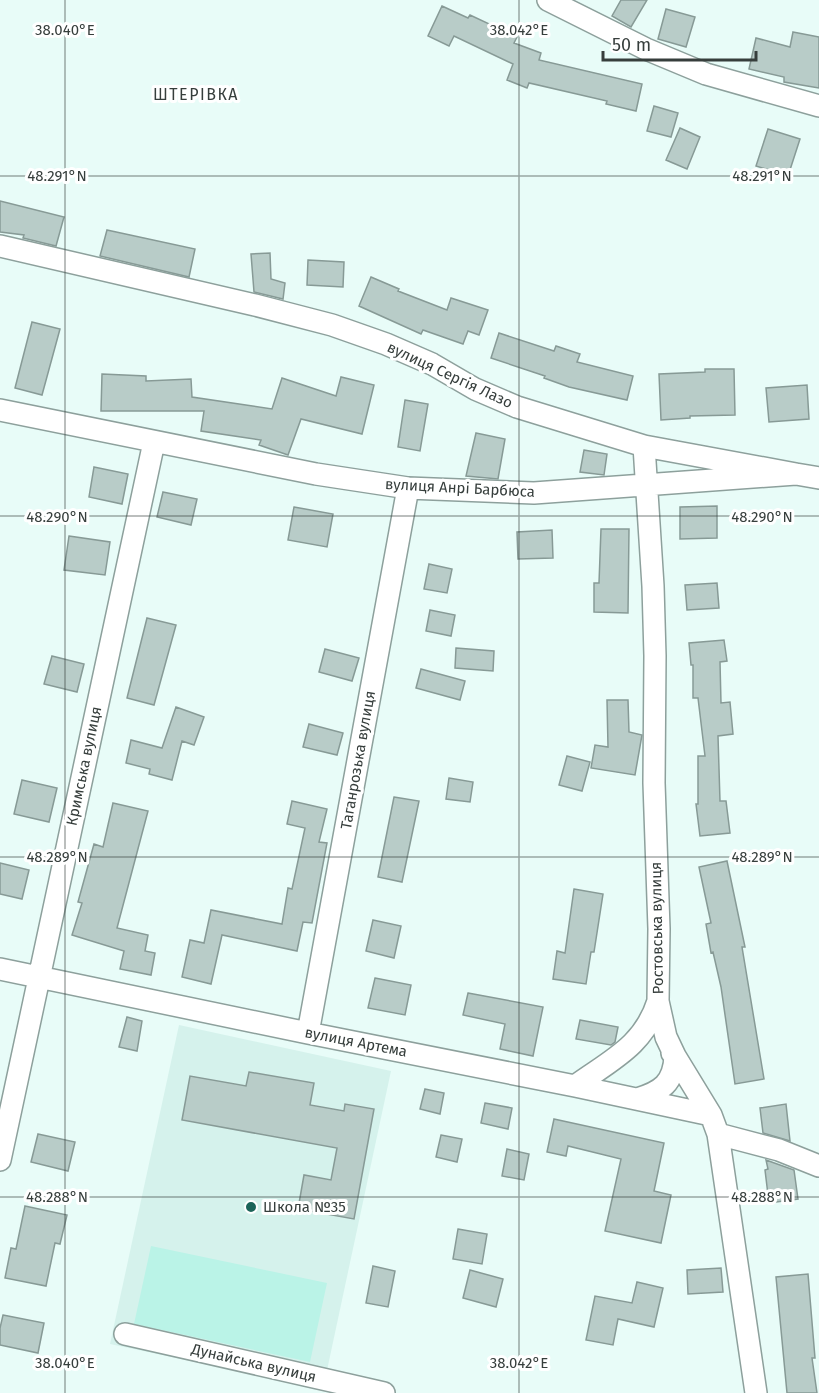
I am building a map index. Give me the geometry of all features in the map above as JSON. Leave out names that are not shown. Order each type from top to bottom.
[{"type":"street","points":[[548,0],[646,49],[706,74],[819,106]]},
{"type":"street","name":"вулиця Сергія Лазо","points":[[0,246],[332,325],[432,364],[475,388],[517,407],[644,446],[796,474]]},
{"type":"street","name":"вулиця Анрі Барбюса","points":[[0,410],[316,474],[408,488],[534,493],[796,474],[819,478]]},
{"type":"street","name":"Кримська вулиця","points":[[0,1160],[153,442]]},
{"type":"street","name":"Ростовська вулиця","points":[[644,446],[655,656],[654,783],[659,929],[658,1001],[662,1023],[675,1056],[714,1125],[756,1393]]},
{"type":"street","name":"Таганрозька вулиця","points":[[308,1033],[408,488]]},
{"type":"street","name":"вулиця Артема","points":[[0,969],[637,1099],[714,1125],[819,1166]]},
{"type":"street","points":[[575,1086],[637,1041],[653,1018],[658,1001]]},
{"type":"street","points":[[637,1041],[648,1039],[658,1041],[675,1056],[670,1080],[649,1096],[637,1099]]},
{"type":"street","name":"Дунайська вулиця","points":[[125,1334],[384,1393]]},
{"type":"shaded area","name":"Школа №35","points":[[179,1025],[391,1071],[323,1389],[110,1344]]},
{"type":"green space","points":[[151,1246],[327,1283],[310,1362],[134,1324]]},
{"type":"building","points":[[621,0],[647,0],[631,27],[612,16]]},
{"type":"building","points":[[442,6],[468,18],[470,15],[517,37],[514,43],[541,53],[539,60],[642,84],[636,111],[606,104],[607,101],[529,83],[527,88],[507,80],[513,64],[454,36],[449,46],[428,36]]},
{"type":"building","points":[[666,9],[695,17],[686,47],[658,39]]},
{"type":"building","points":[[793,32],[819,37],[819,88],[784,82],[784,77],[749,69],[756,38],[790,47]]},
{"type":"building","points":[[654,106],[678,113],[671,137],[647,131]]},
{"type":"building","points":[[680,128],[700,137],[687,169],[666,160]]},
{"type":"building","points":[[768,129],[800,139],[788,176],[756,166]]},
{"type":"building","points":[[0,201],[64,217],[56,246],[23,238],[24,235],[0,232]]},
{"type":"building","points":[[107,230],[195,249],[189,277],[100,256]]},
{"type":"building","points":[[270,253],[271,279],[285,283],[283,299],[254,292],[251,254]]},
{"type":"building","points":[[308,260],[344,262],[343,287],[307,285]]},
{"type":"building","points":[[371,277],[399,289],[398,291],[447,310],[451,298],[488,310],[479,335],[468,331],[463,344],[423,330],[421,334],[359,306]]},
{"type":"building","points":[[32,322],[60,329],[42,395],[15,388]]},
{"type":"building","points":[[499,333],[554,351],[556,346],[580,354],[577,362],[633,376],[627,400],[569,387],[544,378],[545,376],[491,358]]},
{"type":"building","points":[[705,369],[734,369],[735,415],[690,416],[690,418],[661,420],[659,374],[705,372]]},
{"type":"building","points":[[102,374],[146,376],[146,381],[191,379],[192,397],[272,409],[282,378],[336,396],[341,377],[374,385],[362,434],[301,419],[288,455],[259,445],[261,440],[201,431],[204,411],[101,411]]},
{"type":"building","points":[[807,385],[809,419],[769,422],[766,388]]},
{"type":"building","points":[[405,400],[428,404],[420,451],[398,447]]},
{"type":"building","points":[[476,433],[505,439],[498,479],[466,476]]},
{"type":"building","points":[[584,450],[607,454],[604,475],[580,472]]},
{"type":"building","points":[[94,467],[128,474],[122,504],[89,497]]},
{"type":"building","points":[[163,492],[197,499],[191,525],[157,517]]},
{"type":"building","points":[[717,506],[717,538],[680,539],[680,507]]},
{"type":"building","points":[[294,507],[333,514],[327,547],[288,540]]},
{"type":"building","points":[[601,529],[629,529],[628,613],[594,612],[594,583],[599,583]]},
{"type":"building","points":[[552,530],[553,558],[518,559],[517,532]]},
{"type":"building","points":[[69,536],[110,542],[105,575],[64,570]]},
{"type":"building","points":[[429,564],[452,569],[447,593],[424,589]]},
{"type":"building","points":[[717,583],[719,608],[687,610],[685,585]]},
{"type":"building","points":[[430,610],[455,615],[451,636],[426,631]]},
{"type":"building","points":[[147,618],[176,625],[154,705],[127,698]]},
{"type":"building","points":[[724,640],[727,661],[720,662],[721,703],[730,702],[733,734],[718,736],[720,801],[726,801],[730,833],[700,836],[696,804],[698,804],[698,756],[705,756],[698,698],[693,698],[693,665],[691,665],[689,643]]},
{"type":"building","points":[[456,648],[494,651],[493,671],[455,668]]},
{"type":"building","points":[[325,649],[359,658],[352,681],[319,672]]},
{"type":"building","points":[[52,656],[84,664],[77,692],[44,684]]},
{"type":"building","points":[[421,669],[465,681],[460,700],[416,688]]},
{"type":"building","points":[[607,700],[628,700],[629,732],[642,735],[635,775],[591,768],[595,745],[608,747]]},
{"type":"building","points":[[176,707],[204,717],[194,745],[182,741],[172,780],[149,774],[150,769],[126,763],[131,740],[162,748]]},
{"type":"building","points":[[309,724],[343,733],[337,755],[303,747]]},
{"type":"building","points":[[567,756],[590,762],[582,791],[559,785]]},
{"type":"building","points":[[449,778],[473,782],[470,802],[446,799]]},
{"type":"building","points":[[22,780],[57,788],[49,822],[14,814]]},
{"type":"building","points":[[394,797],[419,801],[402,882],[378,877]]},
{"type":"building","points":[[292,801],[327,809],[319,842],[327,843],[312,923],[303,922],[297,951],[222,935],[211,984],[182,977],[190,940],[204,943],[211,910],[282,924],[288,888],[292,889],[305,828],[287,824]]},
{"type":"building","points":[[113,803],[148,811],[117,928],[148,935],[145,951],[155,953],[151,975],[120,969],[124,951],[72,935],[82,903],[78,902],[94,844],[103,847]]},
{"type":"building","points":[[727,861],[745,947],[742,947],[764,1079],[735,1084],[721,987],[713,952],[711,953],[706,924],[711,923],[699,867]]},
{"type":"building","points":[[0,863],[29,870],[22,899],[0,894]]},
{"type":"building","points":[[574,889],[603,894],[594,952],[591,952],[586,984],[553,979],[557,951],[565,953]]},
{"type":"building","points":[[373,920],[401,926],[394,958],[366,951]]},
{"type":"building","points":[[375,978],[411,985],[405,1015],[368,1008]]},
{"type":"building","points":[[468,993],[543,1007],[533,1056],[500,1049],[505,1024],[463,1015]]},
{"type":"building","points":[[127,1017],[142,1021],[137,1051],[119,1047]]},
{"type":"building","points":[[580,1020],[618,1027],[615,1042],[611,1045],[576,1039]]},
{"type":"building","name":"Школа №35","points":[[249,1072],[314,1083],[310,1105],[344,1111],[345,1104],[374,1109],[354,1219],[298,1209],[304,1175],[331,1180],[337,1148],[182,1120],[190,1076],[246,1086]]},
{"type":"building","points":[[425,1089],[444,1093],[440,1114],[420,1109]]},
{"type":"building","points":[[485,1103],[512,1108],[508,1129],[481,1123]]},
{"type":"building","points":[[786,1104],[790,1141],[763,1133],[760,1108]]},
{"type":"building","points":[[554,1119],[664,1143],[654,1191],[671,1195],[661,1243],[605,1231],[621,1159],[568,1146],[566,1156],[547,1152]]},
{"type":"building","points":[[38,1134],[75,1142],[68,1171],[31,1162]]},
{"type":"building","points":[[441,1135],[462,1139],[457,1162],[436,1157]]},
{"type":"building","points":[[507,1149],[529,1154],[524,1180],[502,1176]]},
{"type":"building","points":[[766,1160],[794,1170],[798,1199],[769,1203]]},
{"type":"building","points":[[25,1206],[67,1215],[60,1244],[55,1243],[46,1286],[5,1278],[11,1248],[16,1249]]},
{"type":"building","points":[[458,1229],[487,1234],[482,1264],[453,1259]]},
{"type":"building","points":[[373,1266],[395,1271],[388,1307],[366,1303]]},
{"type":"building","points":[[721,1268],[723,1292],[688,1294],[687,1270]]},
{"type":"building","points":[[470,1270],[503,1279],[496,1307],[463,1298]]},
{"type":"building","points":[[808,1274],[815,1358],[812,1358],[817,1393],[787,1393],[776,1277]]},
{"type":"building","points":[[637,1282],[663,1288],[654,1327],[618,1319],[613,1345],[586,1340],[595,1296],[632,1303]]},
{"type":"building","points":[[3,1315],[44,1323],[38,1353],[0,1345]]},
{"type":"place","name":"Школа №35","points":[[251,1207]]},
{"type":"district","name":"ШТЕРIВКА","points":[[196,94]]}]
